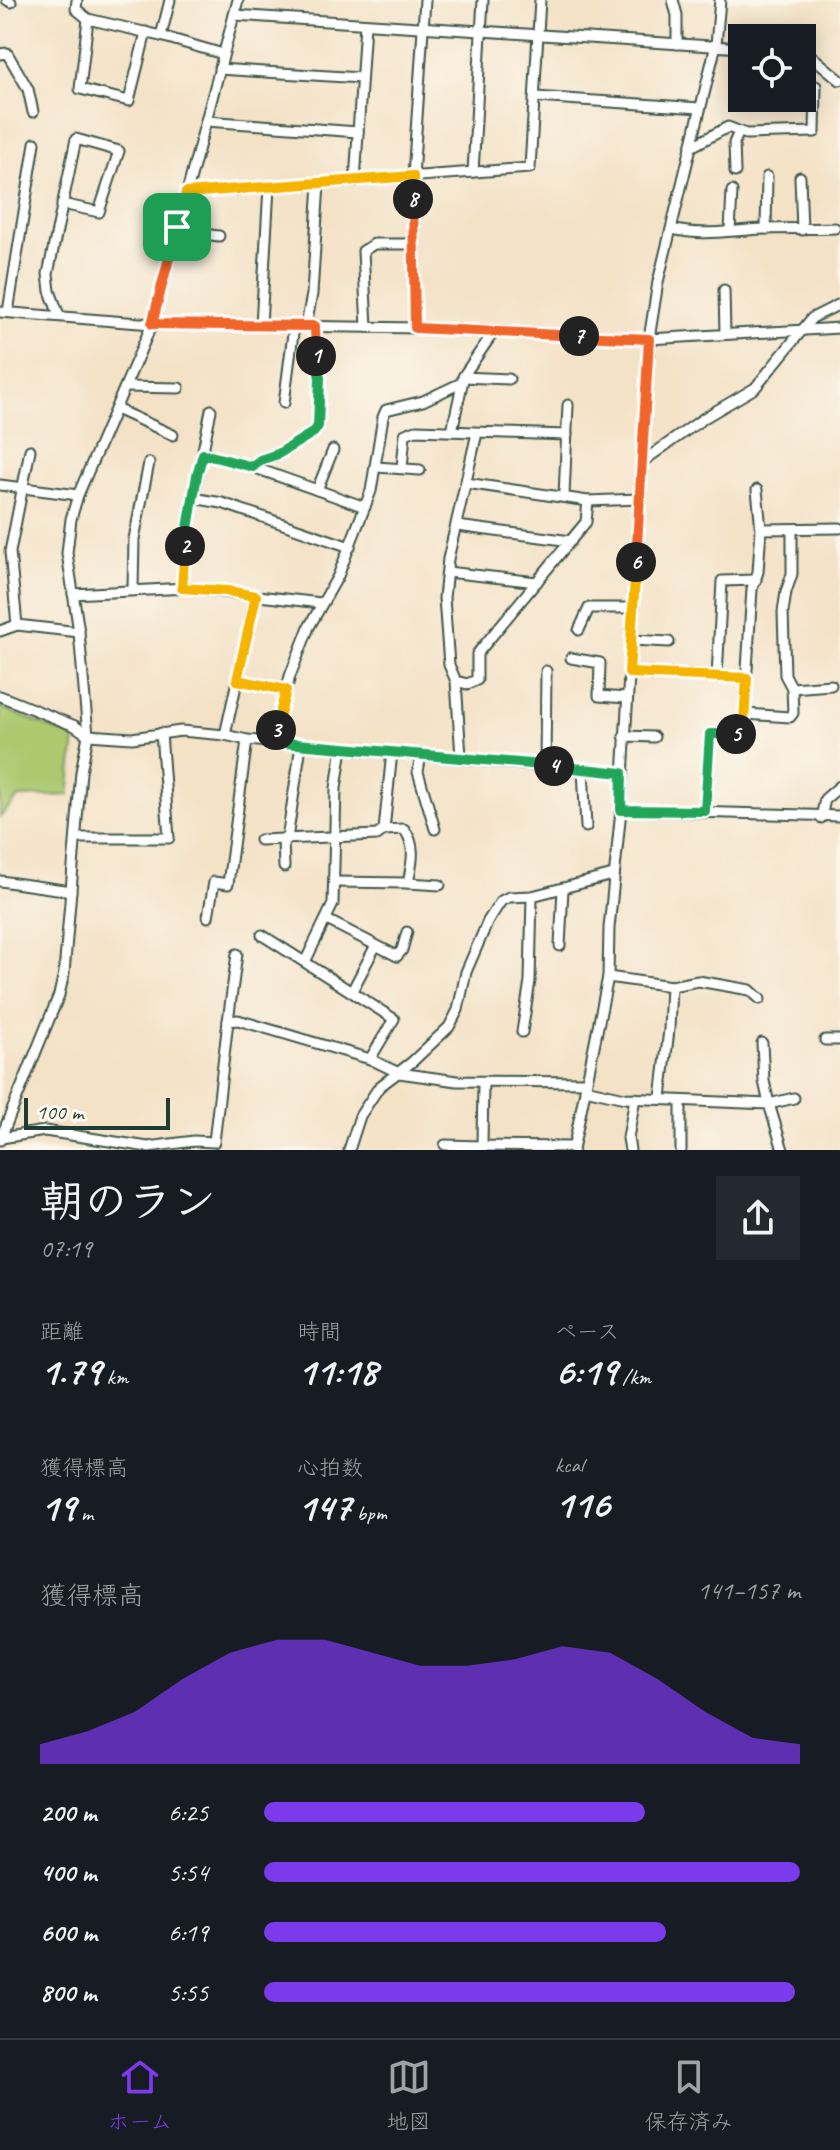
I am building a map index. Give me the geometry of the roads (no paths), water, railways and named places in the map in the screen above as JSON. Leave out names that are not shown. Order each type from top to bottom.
[{"type":"street","points":[[77,0],[76,9],[88,19],[223,54]]},
{"type":"street","points":[[161,36],[170,0]]},
{"type":"street","points":[[1,1139],[59,995],[64,973],[81,772],[88,735],[79,632],[67,553],[71,519],[78,495],[152,324],[238,0]]},
{"type":"street","points":[[415,328],[413,176],[425,0]]},
{"type":"street","points":[[473,172],[483,0]]},
{"type":"street","points":[[186,193],[530,168],[540,0]]},
{"type":"street","points":[[673,0],[677,15],[677,44]]},
{"type":"street","points":[[445,1145],[573,1149],[608,977],[649,339],[658,282],[716,45],[720,0]]},
{"type":"street","points":[[234,15],[728,46]]},
{"type":"street","points":[[88,19],[80,89],[129,101],[146,32]]},
{"type":"street","points":[[355,181],[365,24]]},
{"type":"street","points":[[0,54],[7,53],[28,89],[33,112]]},
{"type":"street","points":[[816,60],[840,80]]},
{"type":"street","points":[[219,69],[361,78]]},
{"type":"street","points":[[536,97],[700,108]]},
{"type":"street","points":[[691,147],[728,127],[746,134],[815,132],[815,112]]},
{"type":"street","points":[[206,121],[358,132]]},
{"type":"street","points":[[735,172],[734,143],[739,132]]},
{"type":"street","points":[[59,315],[50,291],[48,274],[62,204],[76,139],[119,151],[99,212],[62,204]]},
{"type":"street","points":[[35,143],[4,312],[152,324],[415,328],[649,339],[840,328]]},
{"type":"street","points":[[766,229],[767,177]]},
{"type":"street","points":[[800,177],[802,230]]},
{"type":"street","points":[[253,467],[260,460],[278,454],[314,432],[318,426],[320,378],[311,326],[319,183]]},
{"type":"street","points":[[261,325],[269,187]]},
{"type":"street","points":[[730,231],[732,191]]},
{"type":"street","points":[[177,227],[219,236]]},
{"type":"street","points":[[672,229],[689,233],[835,228]]},
{"type":"street","points":[[367,327],[363,251],[374,244],[413,244]]},
{"type":"street","points":[[724,290],[725,334]]},
{"type":"street","points":[[642,462],[704,418],[755,388],[812,318],[840,304]]},
{"type":"street","points":[[284,403],[294,326]]},
{"type":"street","points":[[452,431],[462,380],[493,333]]},
{"type":"street","points":[[273,742],[286,690],[309,627],[338,576],[365,507],[386,410],[423,401],[462,380],[509,379]]},
{"type":"street","points":[[126,387],[179,388]]},
{"type":"street","points":[[564,496],[568,405]]},
{"type":"street","points":[[116,409],[173,435]]},
{"type":"street","points":[[182,588],[186,536],[211,410]]},
{"type":"street","points":[[402,468],[405,434],[416,430],[567,435]]},
{"type":"street","points":[[461,757],[456,681],[449,665],[444,598],[477,433]]},
{"type":"street","points":[[17,625],[10,552],[30,450]]},
{"type":"street","points":[[317,490],[333,450]]},
{"type":"street","points":[[203,454],[253,467],[365,507]]},
{"type":"street","points":[[133,590],[134,539],[149,463]]},
{"type":"street","points":[[376,467],[420,470]]},
{"type":"street","points":[[466,483],[588,501],[639,499]]},
{"type":"street","points":[[0,485],[78,495]]},
{"type":"street","points":[[705,811],[710,734],[743,734],[752,589],[756,580],[761,529],[757,490]]},
{"type":"street","points":[[193,498],[222,503],[350,547]]},
{"type":"street","points":[[456,681],[467,684],[477,680],[477,654],[586,522],[588,501]]},
{"type":"street","points":[[457,526],[571,541]]},
{"type":"street","points":[[761,529],[840,528]]},
{"type":"street","points":[[745,714],[790,717],[793,713],[792,688],[785,675],[783,612],[792,574],[792,530]]},
{"type":"street","points":[[447,572],[537,582]]},
{"type":"street","points":[[717,677],[722,581],[756,580]]},
{"type":"street","points":[[73,594],[182,588],[321,603]]},
{"type":"street","points":[[225,735],[256,596]]},
{"type":"street","points":[[579,630],[589,608],[634,608]]},
{"type":"street","points":[[0,631],[17,625],[79,632]]},
{"type":"street","points":[[632,640],[669,642]]},
{"type":"street","points":[[571,658],[600,663],[599,696],[626,698]]},
{"type":"street","points":[[545,765],[546,671]]},
{"type":"street","points":[[629,673],[747,678]]},
{"type":"street","points":[[237,680],[286,690]]},
{"type":"street","points":[[792,688],[831,685]]},
{"type":"street","points":[[0,696],[75,726],[88,735],[132,738],[181,731],[247,740],[622,773]]},
{"type":"street","points":[[76,838],[169,838],[161,733]]},
{"type":"street","points":[[624,736],[654,737]]},
{"type":"street","points":[[208,917],[214,882],[228,884],[247,740]]},
{"type":"street","points":[[284,867],[285,839],[301,745]]},
{"type":"street","points":[[306,960],[333,904],[336,788],[342,748]]},
{"type":"street","points":[[384,830],[392,752]]},
{"type":"street","points":[[421,754],[418,772],[435,829]]},
{"type":"street","points":[[583,769],[586,827]]},
{"type":"street","points":[[821,818],[825,799],[840,786]]},
{"type":"street","points":[[621,810],[821,818],[840,816]]},
{"type":"street","points":[[260,840],[377,835],[384,830],[404,829],[412,839],[413,857],[408,883]]},
{"type":"street","points":[[349,1150],[360,1116],[379,1087],[449,1027],[458,1010],[466,972],[488,921],[501,901],[613,875]]},
{"type":"street","points":[[0,881],[71,891]]},
{"type":"street","points":[[335,882],[440,885]]},
{"type":"street","points":[[560,946],[563,889]]},
{"type":"street","points":[[522,1032],[530,981],[532,896]]},
{"type":"street","points":[[327,920],[397,956],[407,932]]},
{"type":"street","points":[[262,935],[306,960],[394,1019],[370,1059]]},
{"type":"street","points":[[352,991],[375,947]]},
{"type":"street","points":[[1,1139],[45,1131],[148,1147],[194,1141],[214,1142],[237,954]]},
{"type":"street","points":[[608,977],[671,986],[698,981],[750,990],[760,999]]},
{"type":"street","points":[[661,1098],[671,986]]},
{"type":"street","points":[[228,1021],[238,1020],[370,1059],[399,1073],[457,1081],[585,1085],[635,1098],[681,1101],[769,1104],[794,1098]]},
{"type":"street","points":[[825,1040],[840,1040]]},
{"type":"street","points":[[762,1043],[764,1081],[783,1150]]},
{"type":"street","points":[[482,1146],[483,1082]]},
{"type":"street","points":[[630,1150],[628,1138],[635,1098]]},
{"type":"street","points":[[681,1101],[681,1150]]}]
